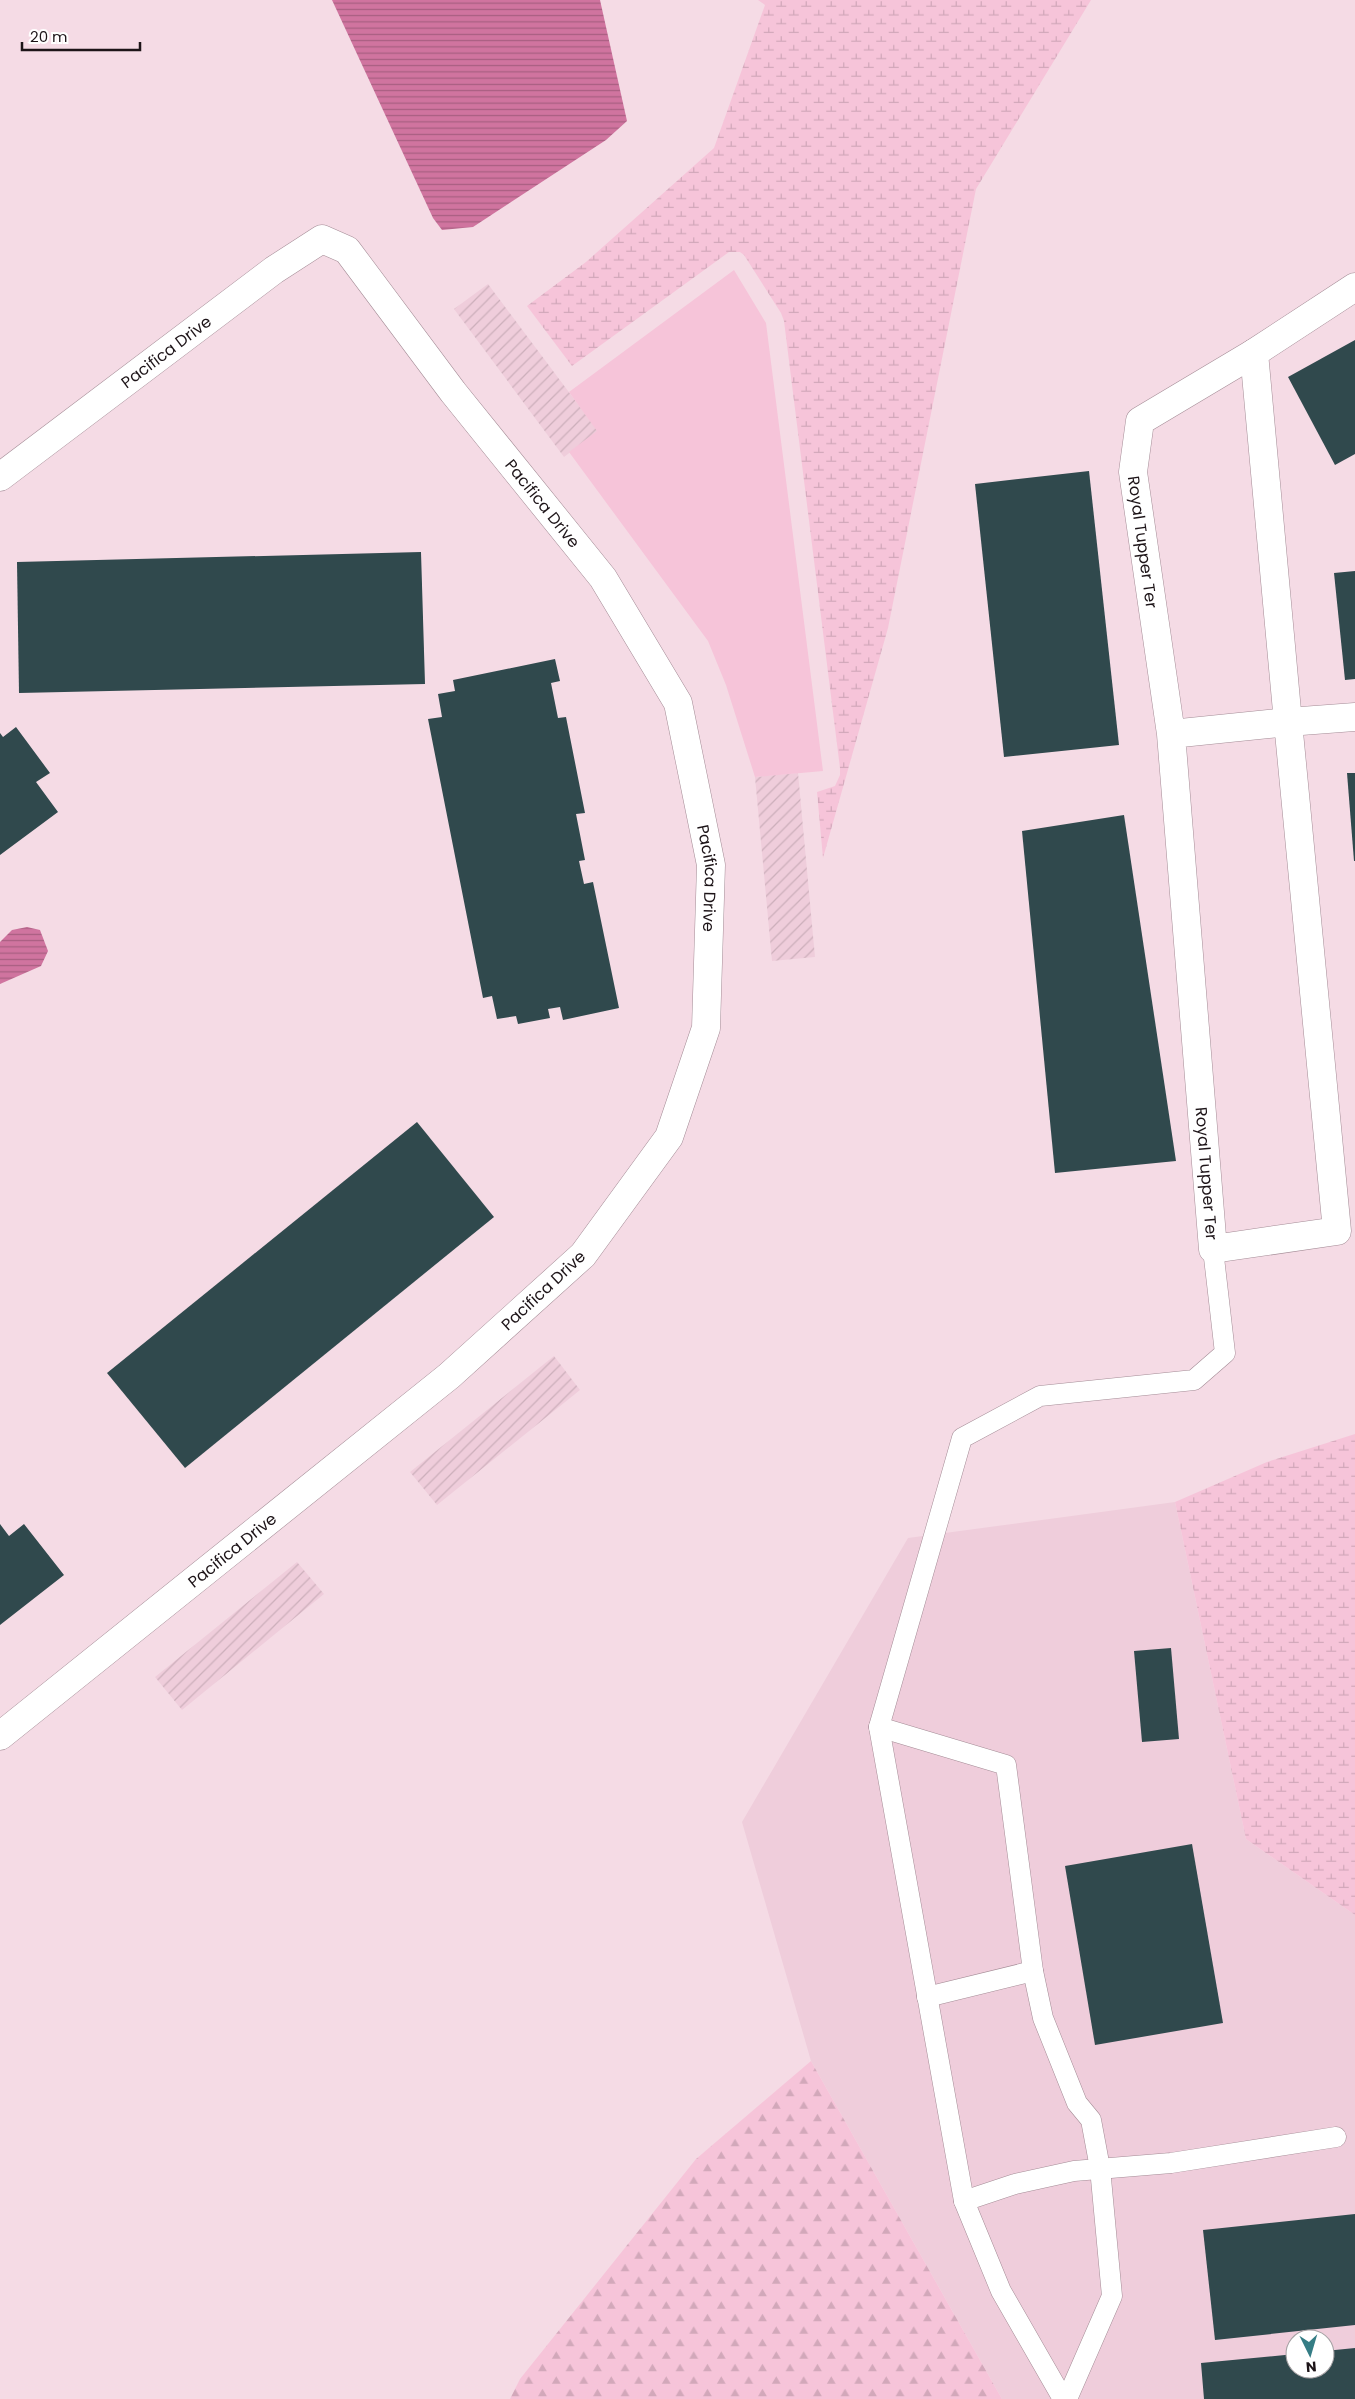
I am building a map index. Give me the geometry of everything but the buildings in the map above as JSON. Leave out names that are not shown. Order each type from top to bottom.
[{"type":"street","name":"Pacifica Drive","points":[[0,477],[274,270],[322,239],[346,250],[453,392],[603,578],[678,703],[710,865],[706,1028],[669,1137],[583,1254],[449,1376],[0,1736]]},
{"type":"street","name":"Royal Tupper Ter","points":[[1254,353],[1337,1230],[1213,1249],[1171,734],[1133,472],[1140,421],[1254,353],[1355,287]]},
{"type":"street","points":[[1171,734],[1355,717]]},
{"type":"lane","points":[[1063,2399],[1001,2291],[964,2201],[879,1727],[962,1438],[1040,1396],[1194,1380],[1225,1353],[1213,1249]]},
{"type":"lane","points":[[879,1727],[974,1757],[1006,1765],[1033,1971],[1043,2018],[1077,2103],[1091,2120],[1100,2168],[1112,2296],[1067,2399]]},
{"type":"lane","points":[[928,1997],[1033,1971]]},
{"type":"lane","points":[[964,2201],[1032,2180],[1074,2171],[1171,2163],[1336,2137]]},
{"type":"shaded area","points":[[332,0],[600,0],[627,121],[606,140],[473,227],[442,230],[433,218]]},
{"type":"shaded area","points":[[488,284],[598,431],[564,457],[454,309]]},
{"type":"shaded area","points":[[798,773],[815,957],[772,961],[755,777]]},
{"type":"shaded area","points":[[27,927],[40,930],[48,951],[41,966],[0,984],[0,942],[12,930]]},
{"type":"shaded area","points":[[554,1356],[580,1390],[437,1505],[410,1472]]},
{"type":"shaded area","points":[[1175,1502],[1246,1839],[1355,1915],[1355,2399],[1002,2399],[811,2061],[742,1822],[908,1538]]},
{"type":"shaded area","points":[[297,1562],[324,1594],[182,1710],[155,1677]]},
{"type":"green space","points":[[758,0],[1091,0],[976,189],[888,628],[823,858],[817,792],[835,786],[840,775],[840,768],[784,321],[781,313],[744,255],[740,252],[729,252],[572,366],[527,306],[586,262],[714,148],[765,5]]},
{"type":"green space","points":[[734,270],[766,323],[823,771],[755,777],[726,685],[708,641],[569,452],[597,431],[569,392]]},
{"type":"green space","points":[[1355,1434],[1355,1915],[1246,1839],[1175,1502],[1267,1462]]},
{"type":"green space","points":[[811,2061],[1002,2399],[510,2399],[520,2379],[696,2159]]}]
